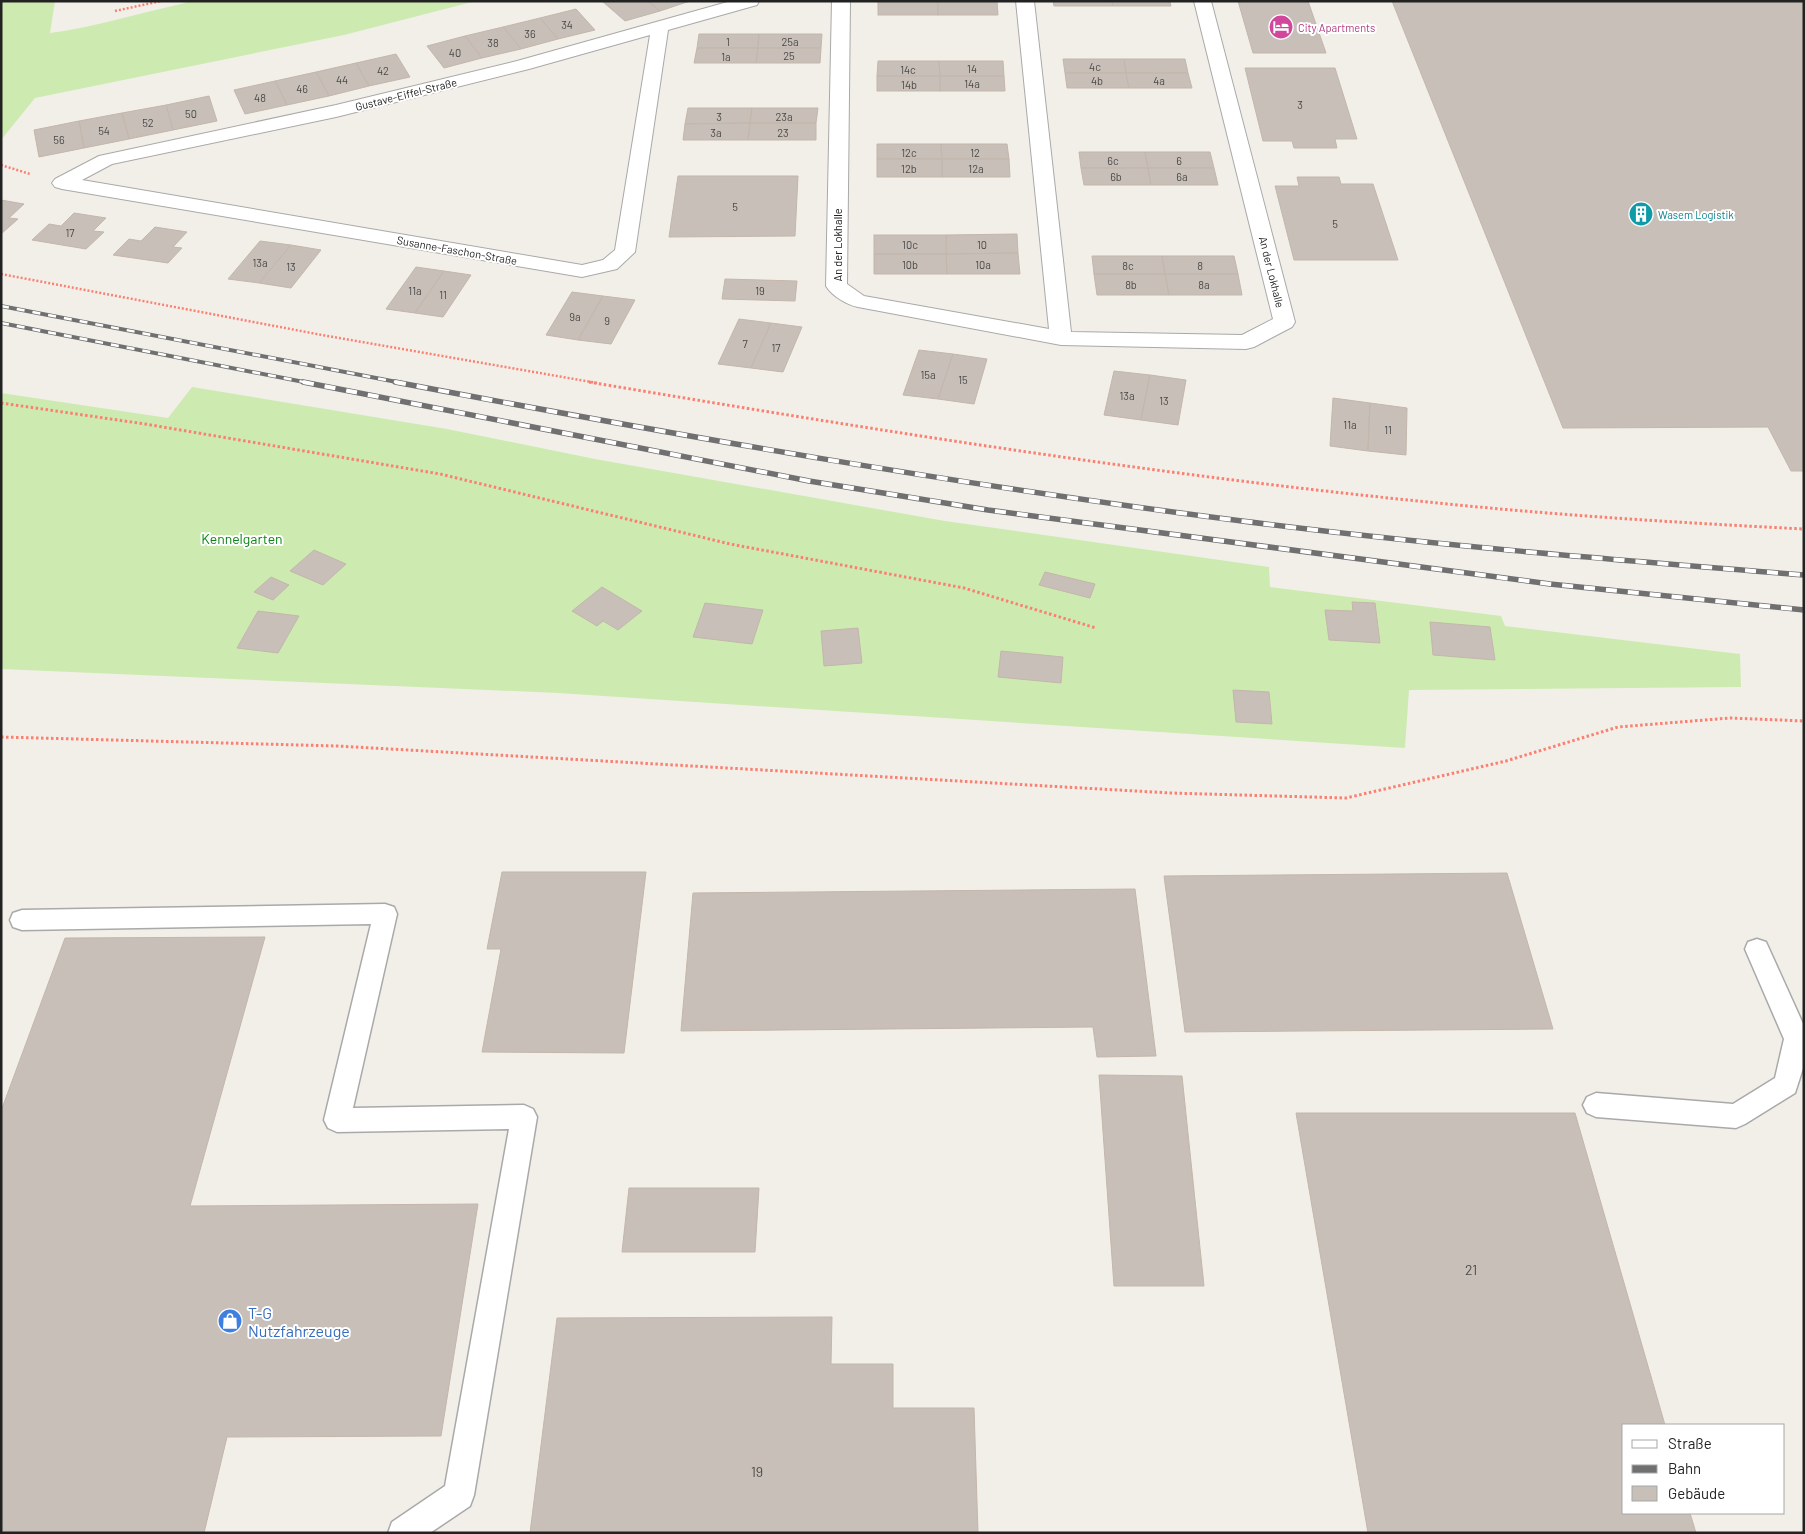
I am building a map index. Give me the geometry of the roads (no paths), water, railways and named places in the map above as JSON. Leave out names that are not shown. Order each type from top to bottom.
[{"type":"street","name":"Gustave-Eiffel-Straße","points":[[62,183],[106,160],[336,111],[523,66],[750,1]]},
{"type":"street","name":"An der Lokhalle","points":[[841,1],[836,286],[858,301],[1061,338],[1246,342],[1284,322],[1202,1]]},
{"type":"street","points":[[1025,1],[1061,338]]},
{"type":"street","name":"Susanne-Faschon-Straße","points":[[62,183],[582,271],[610,265],[625,252],[660,28]]},
{"type":"lane","points":[[22,920],[385,914],[337,1120],[524,1116],[459,1495],[404,1533]]},
{"type":"lane","points":[[1596,1105],[1736,1116],[1786,1085],[1797,1039],[1757,949]]},
{"type":"railway","points":[[1,306],[402,383]]},
{"type":"railway","points":[[1,323],[309,383]]},
{"type":"railway","points":[[303,382],[809,481],[988,510],[1550,584],[1804,610]]},
{"type":"railway","points":[[395,382],[817,458],[1136,507],[1312,530],[1452,545],[1804,575]]},
{"type":"place","name":"City Apartments","points":[[1281,27]]},
{"type":"place","name":"Wasem Logistik","points":[[1641,214]]},
{"type":"place","name":"T-G Nutzfahrzeuge","points":[[230,1321]]},
{"type":"park label","name":"Kennelgarten","points":[[242,538]]}]
